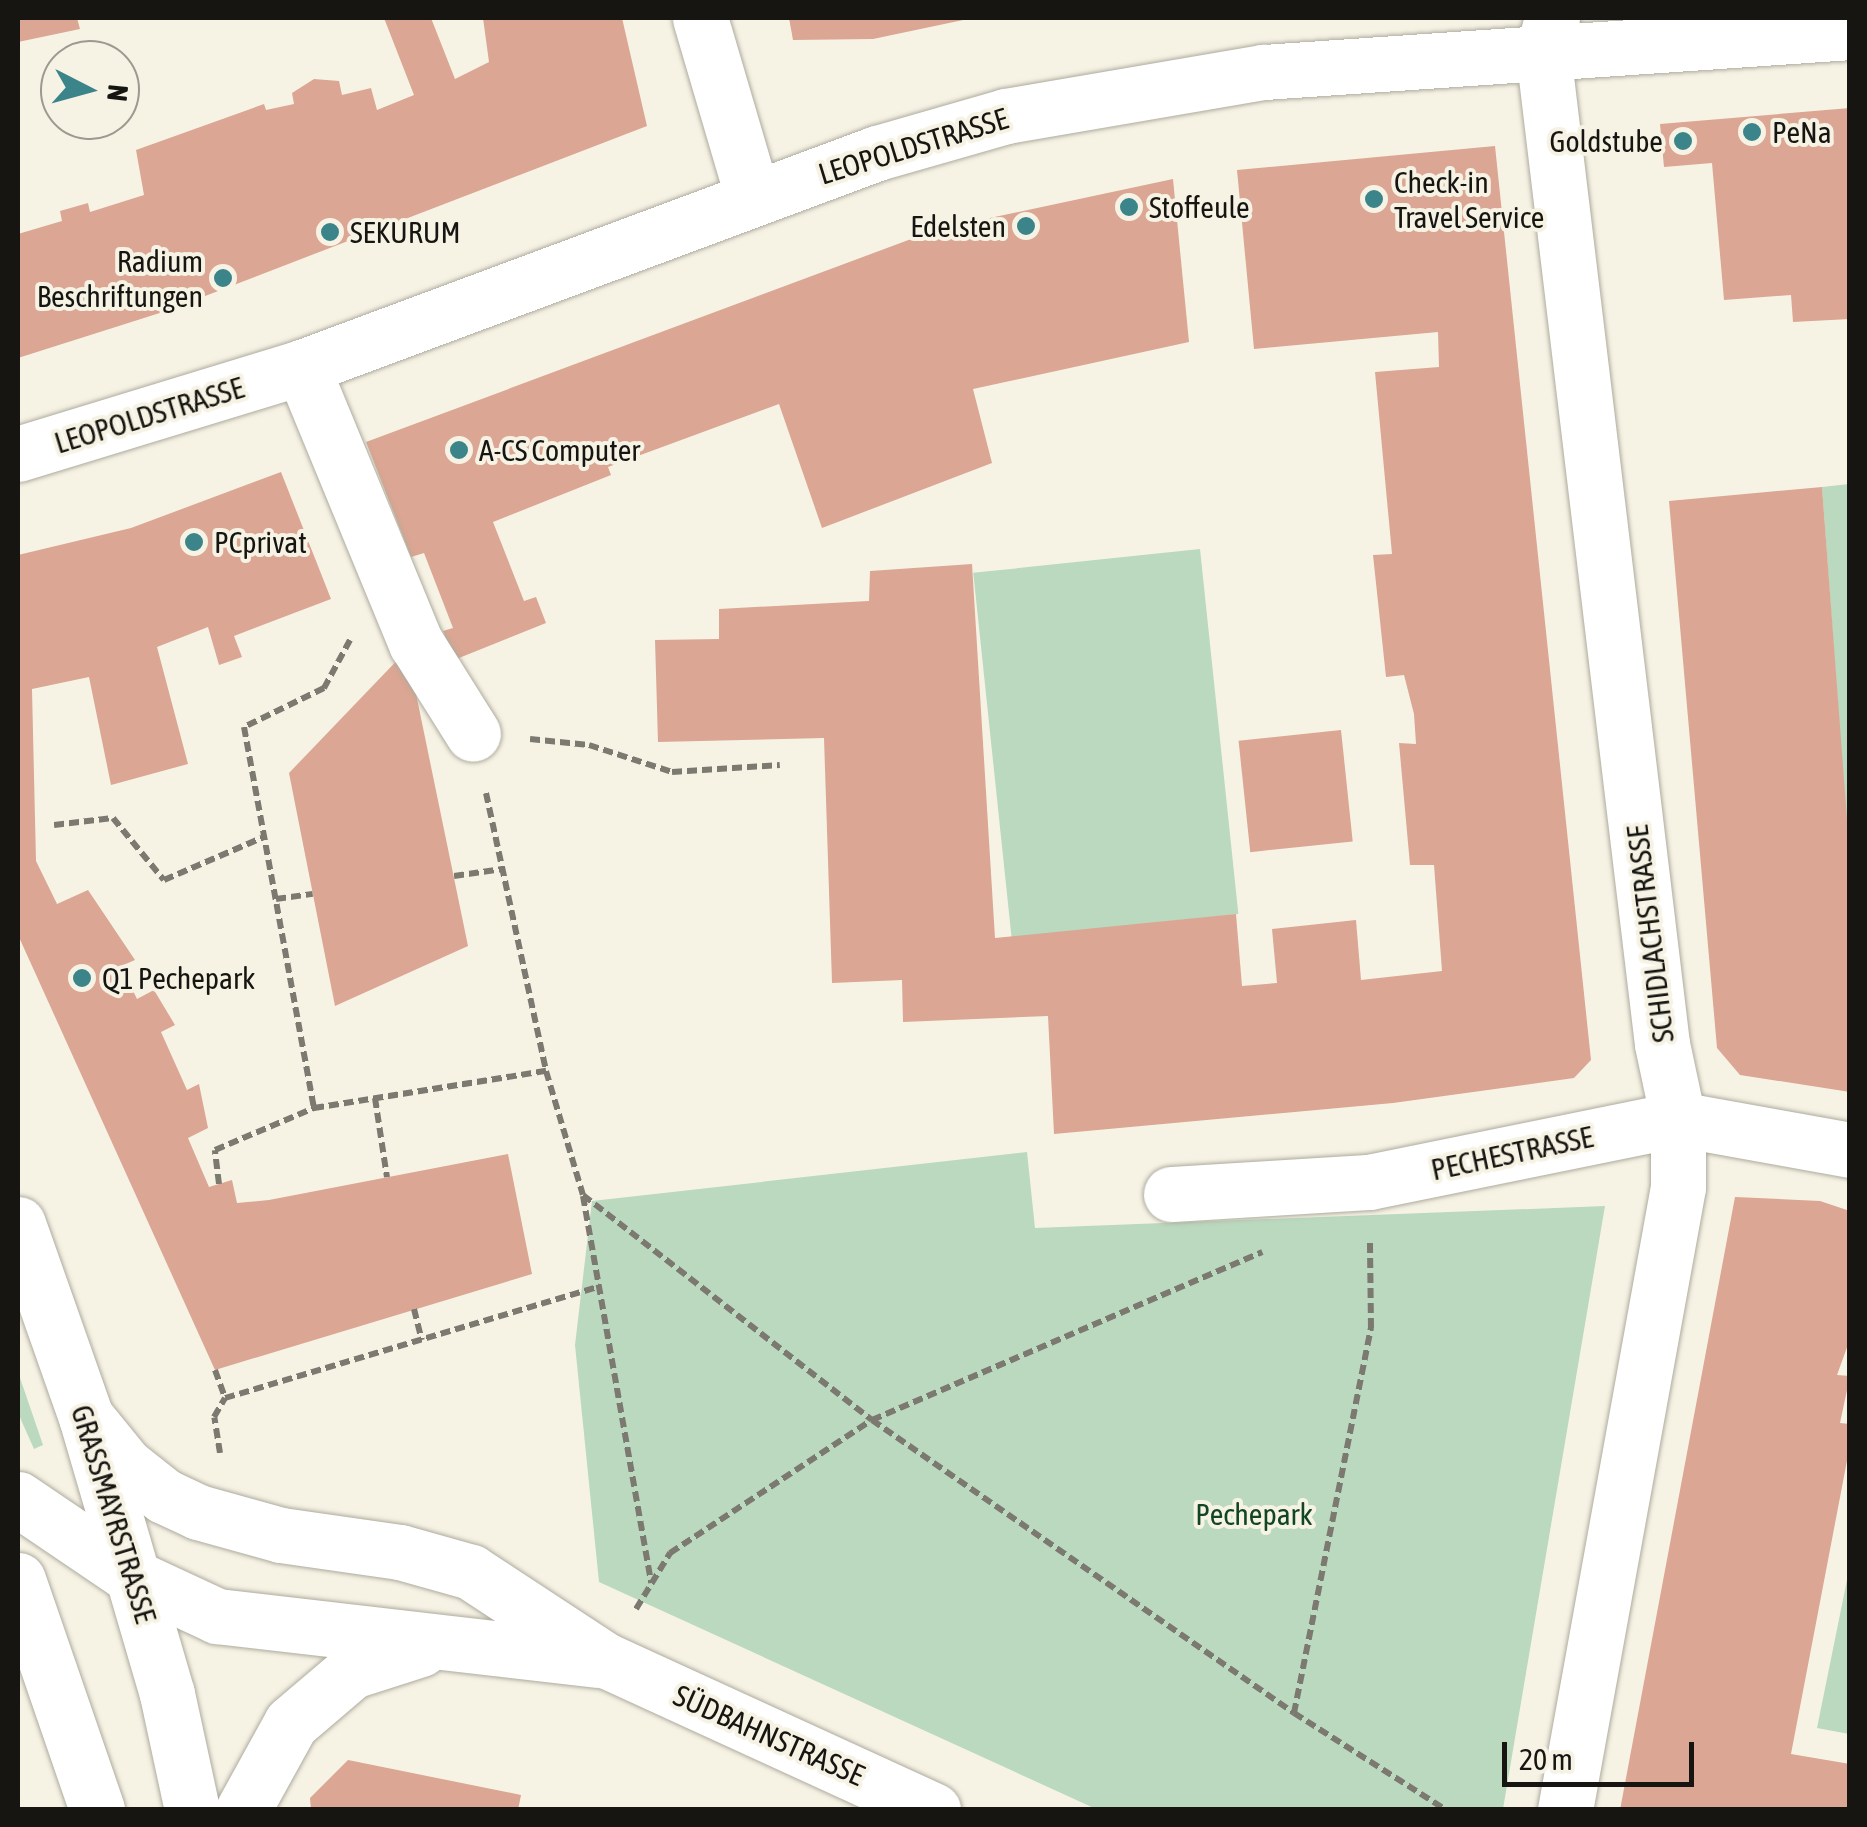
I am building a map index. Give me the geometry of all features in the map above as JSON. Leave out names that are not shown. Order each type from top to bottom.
[{"type":"street","points":[[700,18],[753,198]]},
{"type":"street","name":"LEOPOLDSTRASSE","points":[[18,454],[302,367],[877,153],[1108,96],[1548,35],[1850,32]]},
{"type":"street","name":"SCHIDLACHSTRASSE","points":[[1548,35],[1662,1044],[1678,1119],[1678,1187],[1565,1810]]},
{"type":"street","points":[[302,367],[416,644],[473,734]]},
{"type":"street","name":"PECHESTRASSE","points":[[1171,1194],[1369,1182],[1678,1119],[1850,1150]]},
{"type":"street","name":"GRASSMAYRSTRASSE","points":[[18,1224],[86,1416],[192,1810]]},
{"type":"street","points":[[86,1416],[125,1465],[164,1496],[198,1512],[281,1536],[400,1552],[472,1572],[606,1660]]},
{"type":"street","points":[[18,1499],[132,1577],[217,1616],[606,1660]]},
{"type":"street","points":[[18,1580],[96,1810]]},
{"type":"street","points":[[243,1810],[268,1757],[303,1712],[352,1670],[438,1644]]},
{"type":"street","name":"SÜDBAHNSTRASSE","points":[[606,1660],[933,1810]]},
{"type":"path","points":[[314,1108],[244,728],[324,688],[358,626]]},
{"type":"path","points":[[651,1583],[583,1195],[546,1071],[473,734],[588,745],[672,772],[780,765]]},
{"type":"path","points":[[54,825],[113,818],[164,880],[264,837]]},
{"type":"path","points":[[454,876],[502,869]]},
{"type":"path","points":[[276,899],[313,894]]},
{"type":"path","points":[[219,1184],[215,1150],[314,1108],[546,1071]]},
{"type":"path","points":[[375,1098],[387,1178]]},
{"type":"path","points":[[1294,1713],[1371,1328],[1369,1182]]},
{"type":"path","points":[[583,1195],[872,1420],[1294,1713],[1446,1810]]},
{"type":"path","points":[[606,1660],[670,1554],[872,1420],[1280,1244]]},
{"type":"path","points":[[224,1398],[600,1286]]},
{"type":"path","points":[[414,1310],[422,1340]]},
{"type":"path","points":[[215,1370],[224,1398],[214,1417],[224,1460]]},
{"type":"green space","points":[[1849,484],[1849,859],[1822,487]]},
{"type":"green space","points":[[1200,549],[1238,914],[1012,938],[973,573]]},
{"type":"green space","name":"Pechepark","points":[[1027,1152],[1035,1228],[1605,1206],[1503,1809],[1096,1809],[599,1582],[575,1345],[592,1201]]},
{"type":"green space","points":[[18,1372],[43,1445],[34,1449],[18,1413]]},
{"type":"green space","points":[[1849,1570],[1849,1734],[1817,1728]]},
{"type":"building","points":[[18,18],[77,18],[80,29],[18,42]]},
{"type":"building","points":[[384,18],[431,18],[455,79],[489,62],[483,18],[622,18],[647,126],[166,311],[18,358],[18,234],[62,221],[60,211],[88,203],[90,212],[144,195],[136,150],[264,104],[266,110],[294,104],[292,93],[314,79],[339,81],[342,95],[371,88],[377,110],[414,95]]},
{"type":"building","points":[[789,18],[968,19],[873,39],[793,40]]},
{"type":"building","points":[[1850,108],[1850,319],[1793,322],[1791,295],[1724,300],[1712,163],[1664,167],[1660,124]]},
{"type":"building","points":[[1495,146],[1591,1060],[1574,1078],[1393,1103],[1054,1134],[1048,1016],[903,1022],[902,980],[832,983],[824,738],[658,742],[655,640],[719,639],[719,609],[869,601],[870,571],[972,564],[995,938],[1236,914],[1242,986],[1277,983],[1272,929],[1356,920],[1361,980],[1442,971],[1434,865],[1410,865],[1399,743],[1416,744],[1414,714],[1404,675],[1386,677],[1373,555],[1392,554],[1375,372],[1439,367],[1438,332],[1254,349],[1237,170]]},
{"type":"building","points":[[1173,179],[1189,342],[973,389],[992,463],[822,528],[779,404],[608,467],[611,475],[493,522],[524,601],[536,597],[546,623],[454,660],[443,631],[453,628],[424,553],[411,557],[366,442],[938,229]]},
{"type":"building","points":[[281,472],[331,599],[234,636],[242,657],[219,665],[208,627],[157,647],[188,764],[111,785],[89,677],[32,689],[36,861],[57,904],[88,890],[135,960],[121,966],[137,999],[154,990],[175,1025],[161,1032],[187,1090],[199,1084],[208,1128],[188,1138],[209,1187],[232,1180],[237,1203],[269,1200],[508,1154],[532,1274],[215,1370],[18,935],[18,555],[131,528]]},
{"type":"building","points":[[1822,487],[1850,859],[1850,1092],[1740,1075],[1717,1048],[1669,501]]},
{"type":"building","points":[[407,650],[468,946],[335,1006],[289,773]]},
{"type":"building","points":[[1341,730],[1353,841],[1250,852],[1239,741]]},
{"type":"building","points":[[1735,1197],[1820,1201],[1850,1211],[1850,1339],[1837,1375],[1850,1376],[1840,1423],[1850,1424],[1850,1445],[1791,1754],[1850,1764],[1850,1810],[1620,1810]]},
{"type":"building","points":[[348,1760],[521,1795],[518,1810],[311,1810],[310,1798]]},
{"type":"place","name":"PeNa","points":[[1752,132]]},
{"type":"place","name":"Goldstube","points":[[1683,141]]},
{"type":"place","name":"Check-in Travel Service","points":[[1374,199]]},
{"type":"place","name":"Stoffeule","points":[[1129,207]]},
{"type":"place","name":"Edelsten","points":[[1026,226]]},
{"type":"place","name":"SEKURUM","points":[[330,232]]},
{"type":"place","name":"Radium Beschriftungen","points":[[223,278]]},
{"type":"place","name":"A-CS Computer","points":[[459,450]]},
{"type":"place","name":"PCprivat","points":[[194,542]]},
{"type":"place","name":"Q1 Pechepark","points":[[82,978]]}]
